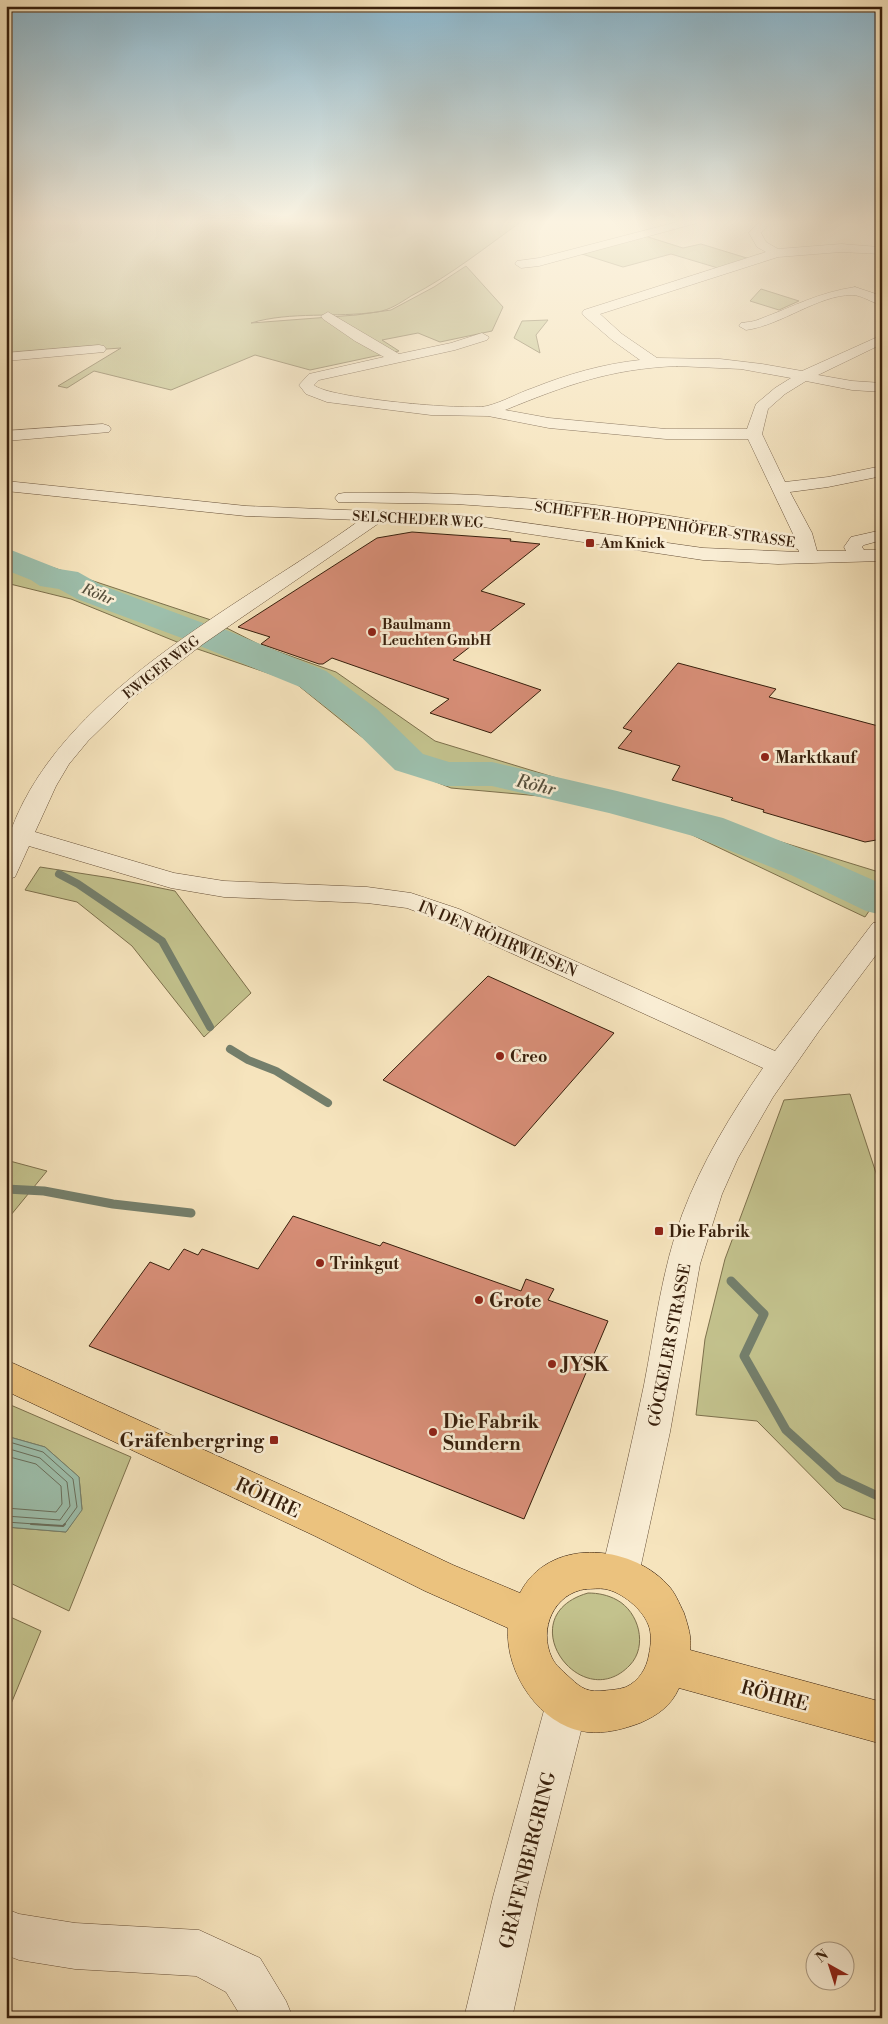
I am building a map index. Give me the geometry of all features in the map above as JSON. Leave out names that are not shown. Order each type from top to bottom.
[{"type":"main road","name":"RÖHRE","points":[[6,1375],[328,1524],[439,1578],[529,1617]]},
{"type":"main road","points":[[580,1570],[605,1570],[620,1574],[636,1581],[650,1593],[662,1608],[671,1631],[669,1665],[659,1684],[644,1700],[624,1709],[602,1712],[584,1711],[567,1703],[540,1677],[530,1655],[527,1631],[529,1617],[540,1596],[558,1579],[580,1570]]},
{"type":"main road","name":"RÖHRE","points":[[669,1665],[882,1723]]},
{"type":"street","points":[[592,315],[617,337],[654,363]]},
{"type":"street","points":[[746,326],[761,324],[780,315]]},
{"type":"street","points":[[328,316],[360,338],[397,359]]},
{"type":"street","points":[[482,337],[455,346],[314,377],[306,385],[311,391],[327,396],[365,402],[431,410],[488,412],[549,423],[666,434],[754,434]]},
{"type":"street","points":[[808,551],[803,533],[779,488],[754,434],[761,406],[804,376],[882,339]]},
{"type":"street","points":[[6,357],[99,349]]},
{"type":"street","points":[[488,412],[566,381],[590,374],[654,363],[724,363],[763,368],[859,388],[882,388]]},
{"type":"street","points":[[6,436],[103,429]]},
{"type":"street","points":[[779,488],[828,482],[882,471]]},
{"type":"street","name":"SELSCHEDER WEG","points":[[6,486],[246,511],[470,520],[703,554],[754,558],[808,551],[882,555]]},
{"type":"street","name":"SCHEFFER-HOPPENHÖFER-STRASSE","points":[[344,498],[403,497],[523,503],[644,518],[808,551]]},
{"type":"street","name":"EWIGER WEG","points":[[6,872],[42,790],[60,761],[100,716],[187,645],[328,552],[377,516]]},
{"type":"street","points":[[858,555],[853,547],[857,541],[882,534]]},
{"type":"street","name":"IN DEN RÖHRWIESEN","points":[[22,836],[171,880],[224,889],[367,896],[411,901],[450,915],[781,1065]]},
{"type":"street","name":"GÖCKELER STRASSE","points":[[620,1574],[646,1467],[688,1243],[707,1193],[738,1130],[781,1065],[882,929]]},
{"type":"street","name":"GRÄFENBERGRING","points":[[488,2018],[516,1897],[567,1703]]},
{"type":"street","points":[[6,1932],[19,1937],[75,1946],[199,1953],[243,1975],[269,2018]]},
{"type":"shaded area","points":[[6,315],[315,315],[282,317],[251,323],[350,315],[499,315],[492,331],[440,342],[418,333],[382,340],[399,351],[310,370],[255,355],[171,390],[94,371],[67,388],[58,386],[121,348],[6,356]]},
{"type":"shaded area","points":[[548,320],[536,335],[540,353],[514,338],[522,321]]},
{"type":"shaded area","points":[[6,552],[211,620],[262,646],[336,672],[435,741],[573,783],[632,796],[882,873],[882,892],[865,917],[688,833],[595,801],[451,788],[399,767],[294,682],[177,642],[71,599],[6,583]]},
{"type":"shaded area","points":[[40,867],[111,878],[175,891],[251,993],[204,1037],[132,946],[77,902],[25,890]]},
{"type":"shaded area","points":[[850,1094],[882,1191],[882,1522],[843,1508],[757,1421],[696,1415],[705,1339],[725,1259],[784,1100]]},
{"type":"shaded area","points":[[6,1160],[47,1171],[6,1221]]},
{"type":"shaded area","points":[[6,1403],[131,1457],[69,1611],[6,1581],[6,1527],[66,1532],[82,1509],[79,1477],[45,1447],[6,1436]]},
{"type":"shaded area","points":[[588,1593],[599,1594],[617,1600],[625,1605],[636,1621],[640,1639],[636,1657],[630,1665],[611,1678],[592,1679],[574,1671],[561,1657],[553,1640],[554,1621],[565,1605]]},
{"type":"shaded area","points":[[6,1615],[41,1631],[6,1716]]},
{"type":"water","points":[[6,1436],[45,1447],[79,1477],[82,1510],[66,1532],[6,1527]]},
{"type":"building","name":"Baulmann Leuchten GmbH","points":[[412,532],[511,539],[510,541],[540,544],[481,591],[525,604],[453,660],[541,690],[491,733],[430,713],[449,699],[332,658],[323,664],[319,664],[261,644],[270,637],[238,627],[377,538]]},
{"type":"building","name":"Marktkauf","points":[[678,663],[776,689],[769,697],[882,727],[882,839],[865,842],[763,812],[764,810],[731,800],[733,798],[672,780],[680,766],[618,748],[632,731],[623,728]]},
{"type":"building","name":"Creo","points":[[488,976],[614,1033],[515,1146],[383,1080]]},
{"type":"building","name":"Die Fabrik Sundern","points":[[293,1216],[380,1246],[383,1242],[521,1291],[526,1279],[554,1289],[548,1300],[608,1321],[524,1519],[89,1346],[150,1262],[169,1270],[184,1249],[198,1255],[202,1249],[258,1269]]},
{"type":"waterway","name":"Röhr","points":[[6,558],[43,573],[52,579],[66,579],[89,592],[191,630]]},
{"type":"waterway","name":"Röhr","points":[[213,638],[313,679],[363,717],[409,762],[446,774],[492,774],[617,803],[708,827],[806,866],[882,901]]},
{"type":"waterway","points":[[59,874],[78,884],[162,941],[210,1027]]},
{"type":"waterway","points":[[230,1049],[248,1060],[276,1071],[328,1103]]},
{"type":"waterway","points":[[6,1189],[44,1191],[113,1204],[191,1213]]},
{"type":"waterway","points":[[731,1281],[764,1314],[744,1356],[786,1430],[839,1478],[882,1498]]},
{"type":"place","name":"Am Knick","points":[[590,543]]},
{"type":"place","name":"Baulmann Leuchten GmbH","points":[[372,632]]},
{"type":"place","name":"Marktkauf","points":[[765,757]]},
{"type":"place","name":"Creo","points":[[500,1056]]},
{"type":"place","name":"Die Fabrik","points":[[659,1231]]},
{"type":"place","name":"Trinkgut","points":[[320,1263]]},
{"type":"place","name":"Grote","points":[[479,1300]]},
{"type":"place","name":"JYSK","points":[[552,1364]]},
{"type":"place","name":"Die Fabrik Sundern","points":[[433,1432]]},
{"type":"place","name":"Gräfenbergring","points":[[274,1440]]}]
